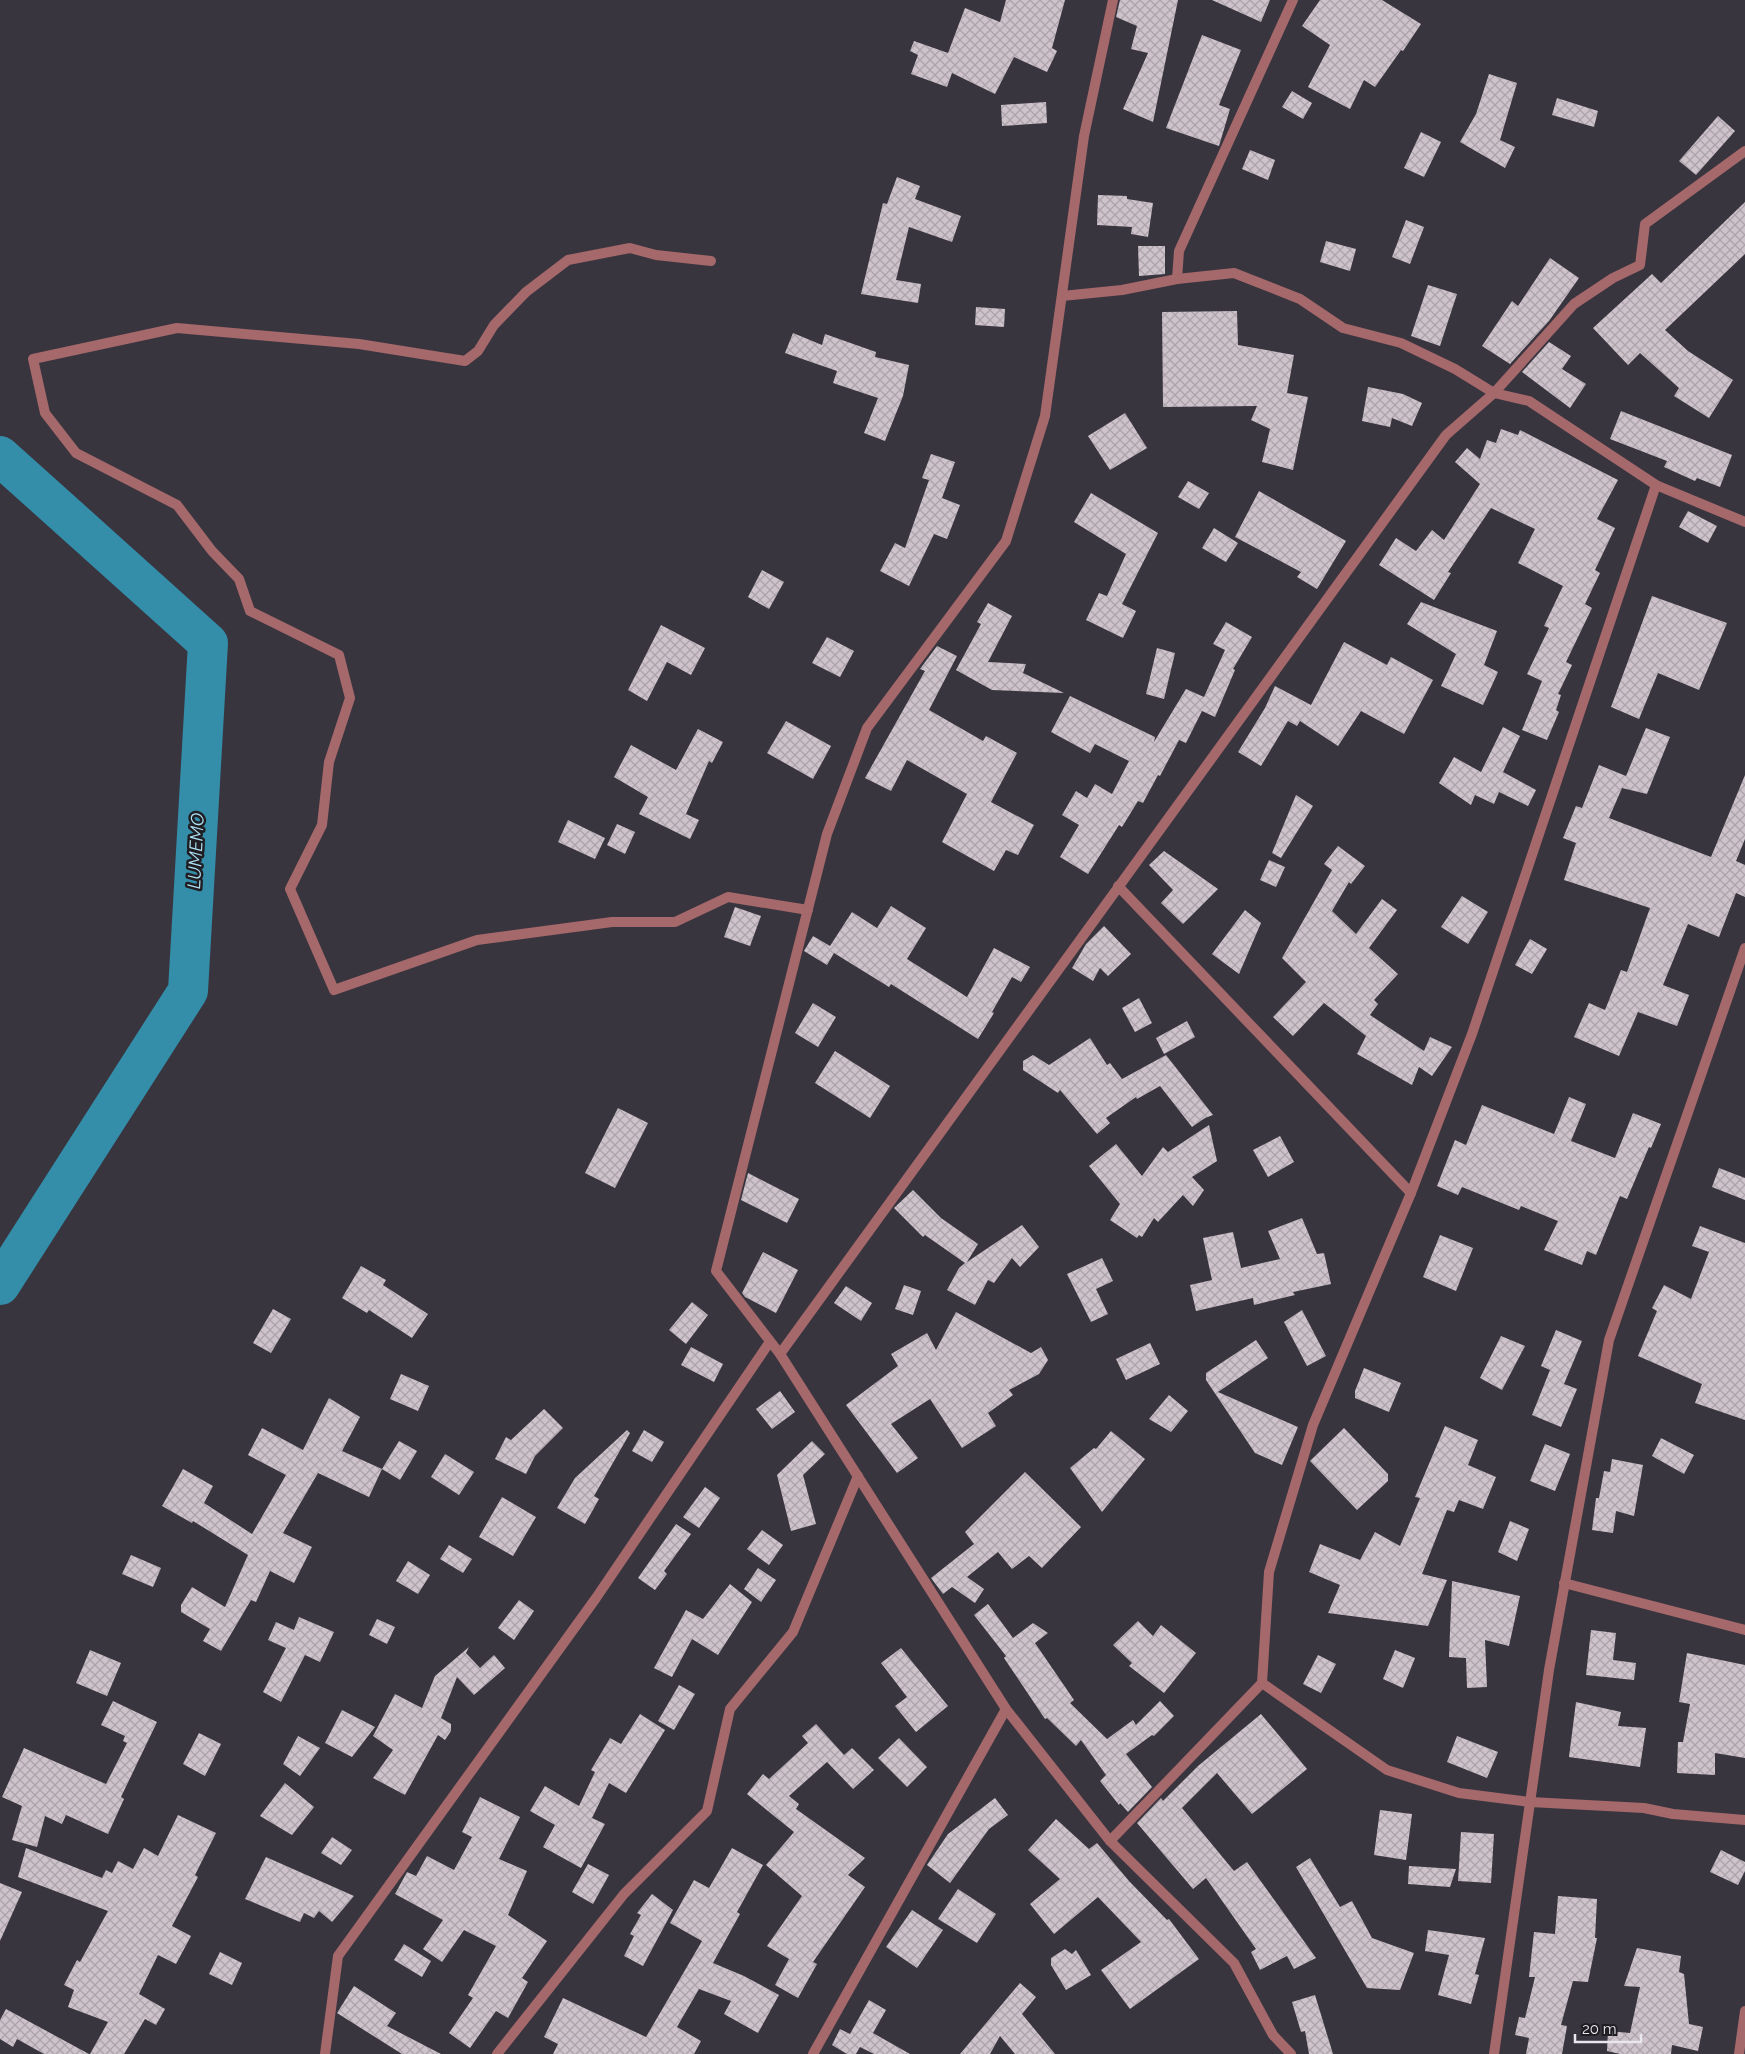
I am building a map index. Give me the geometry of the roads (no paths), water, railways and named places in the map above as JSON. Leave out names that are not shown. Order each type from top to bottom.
[{"type":"street","points":[[1113,0],[1084,136],[1045,416],[1006,540],[867,728],[828,834],[716,1272],[769,1343],[780,1354],[1006,1709],[1110,1841],[1234,1963],[1274,2034],[1290,2054]]},
{"type":"street","points":[[1177,279],[1179,251],[1293,0]]},
{"type":"street","points":[[780,1354],[1446,435],[1494,393],[1574,304],[1613,278],[1640,265],[1645,224],[1745,151]]},
{"type":"street","points":[[711,261],[656,255],[630,248],[568,260],[526,292],[494,325],[478,351],[465,361],[359,344],[177,328],[33,360],[45,413],[76,453],[177,505],[212,551],[239,579],[250,611],[339,655],[350,698],[329,762],[322,825],[290,889],[334,990],[477,940],[612,922],[675,922],[728,897],[808,910]]},
{"type":"street","points":[[1062,296],[1122,290],[1177,279],[1234,273],[1300,299],[1343,328],[1401,343],[1455,369],[1494,393],[1529,401],[1656,485],[1745,522]]},
{"type":"street","points":[[1110,1841],[1262,1683],[1269,1572],[1313,1425],[1411,1192],[1472,1034],[1656,485]]},
{"type":"street","points":[[1118,886],[1411,1192]]},
{"type":"street","points":[[1494,2054],[1549,1670],[1609,1340],[1745,948]]},
{"type":"street","points":[[324,2054],[338,1956],[591,1606],[769,1343]]},
{"type":"street","points":[[497,2054],[624,1894],[707,1811],[730,1709],[793,1632],[858,1476]]},
{"type":"street","points":[[1564,1583],[1745,1630]]},
{"type":"street","points":[[1262,1683],[1387,1770],[1459,1793],[1530,1802],[1644,1808],[1673,1814],[1745,1820]]},
{"type":"street","points":[[813,2054],[1006,1709]]},
{"type":"street","points":[[1739,2054],[1745,2010]]},
{"type":"waterway","name":"LUMEMO","points":[[0,456],[208,643],[188,991],[0,1285]]}]
